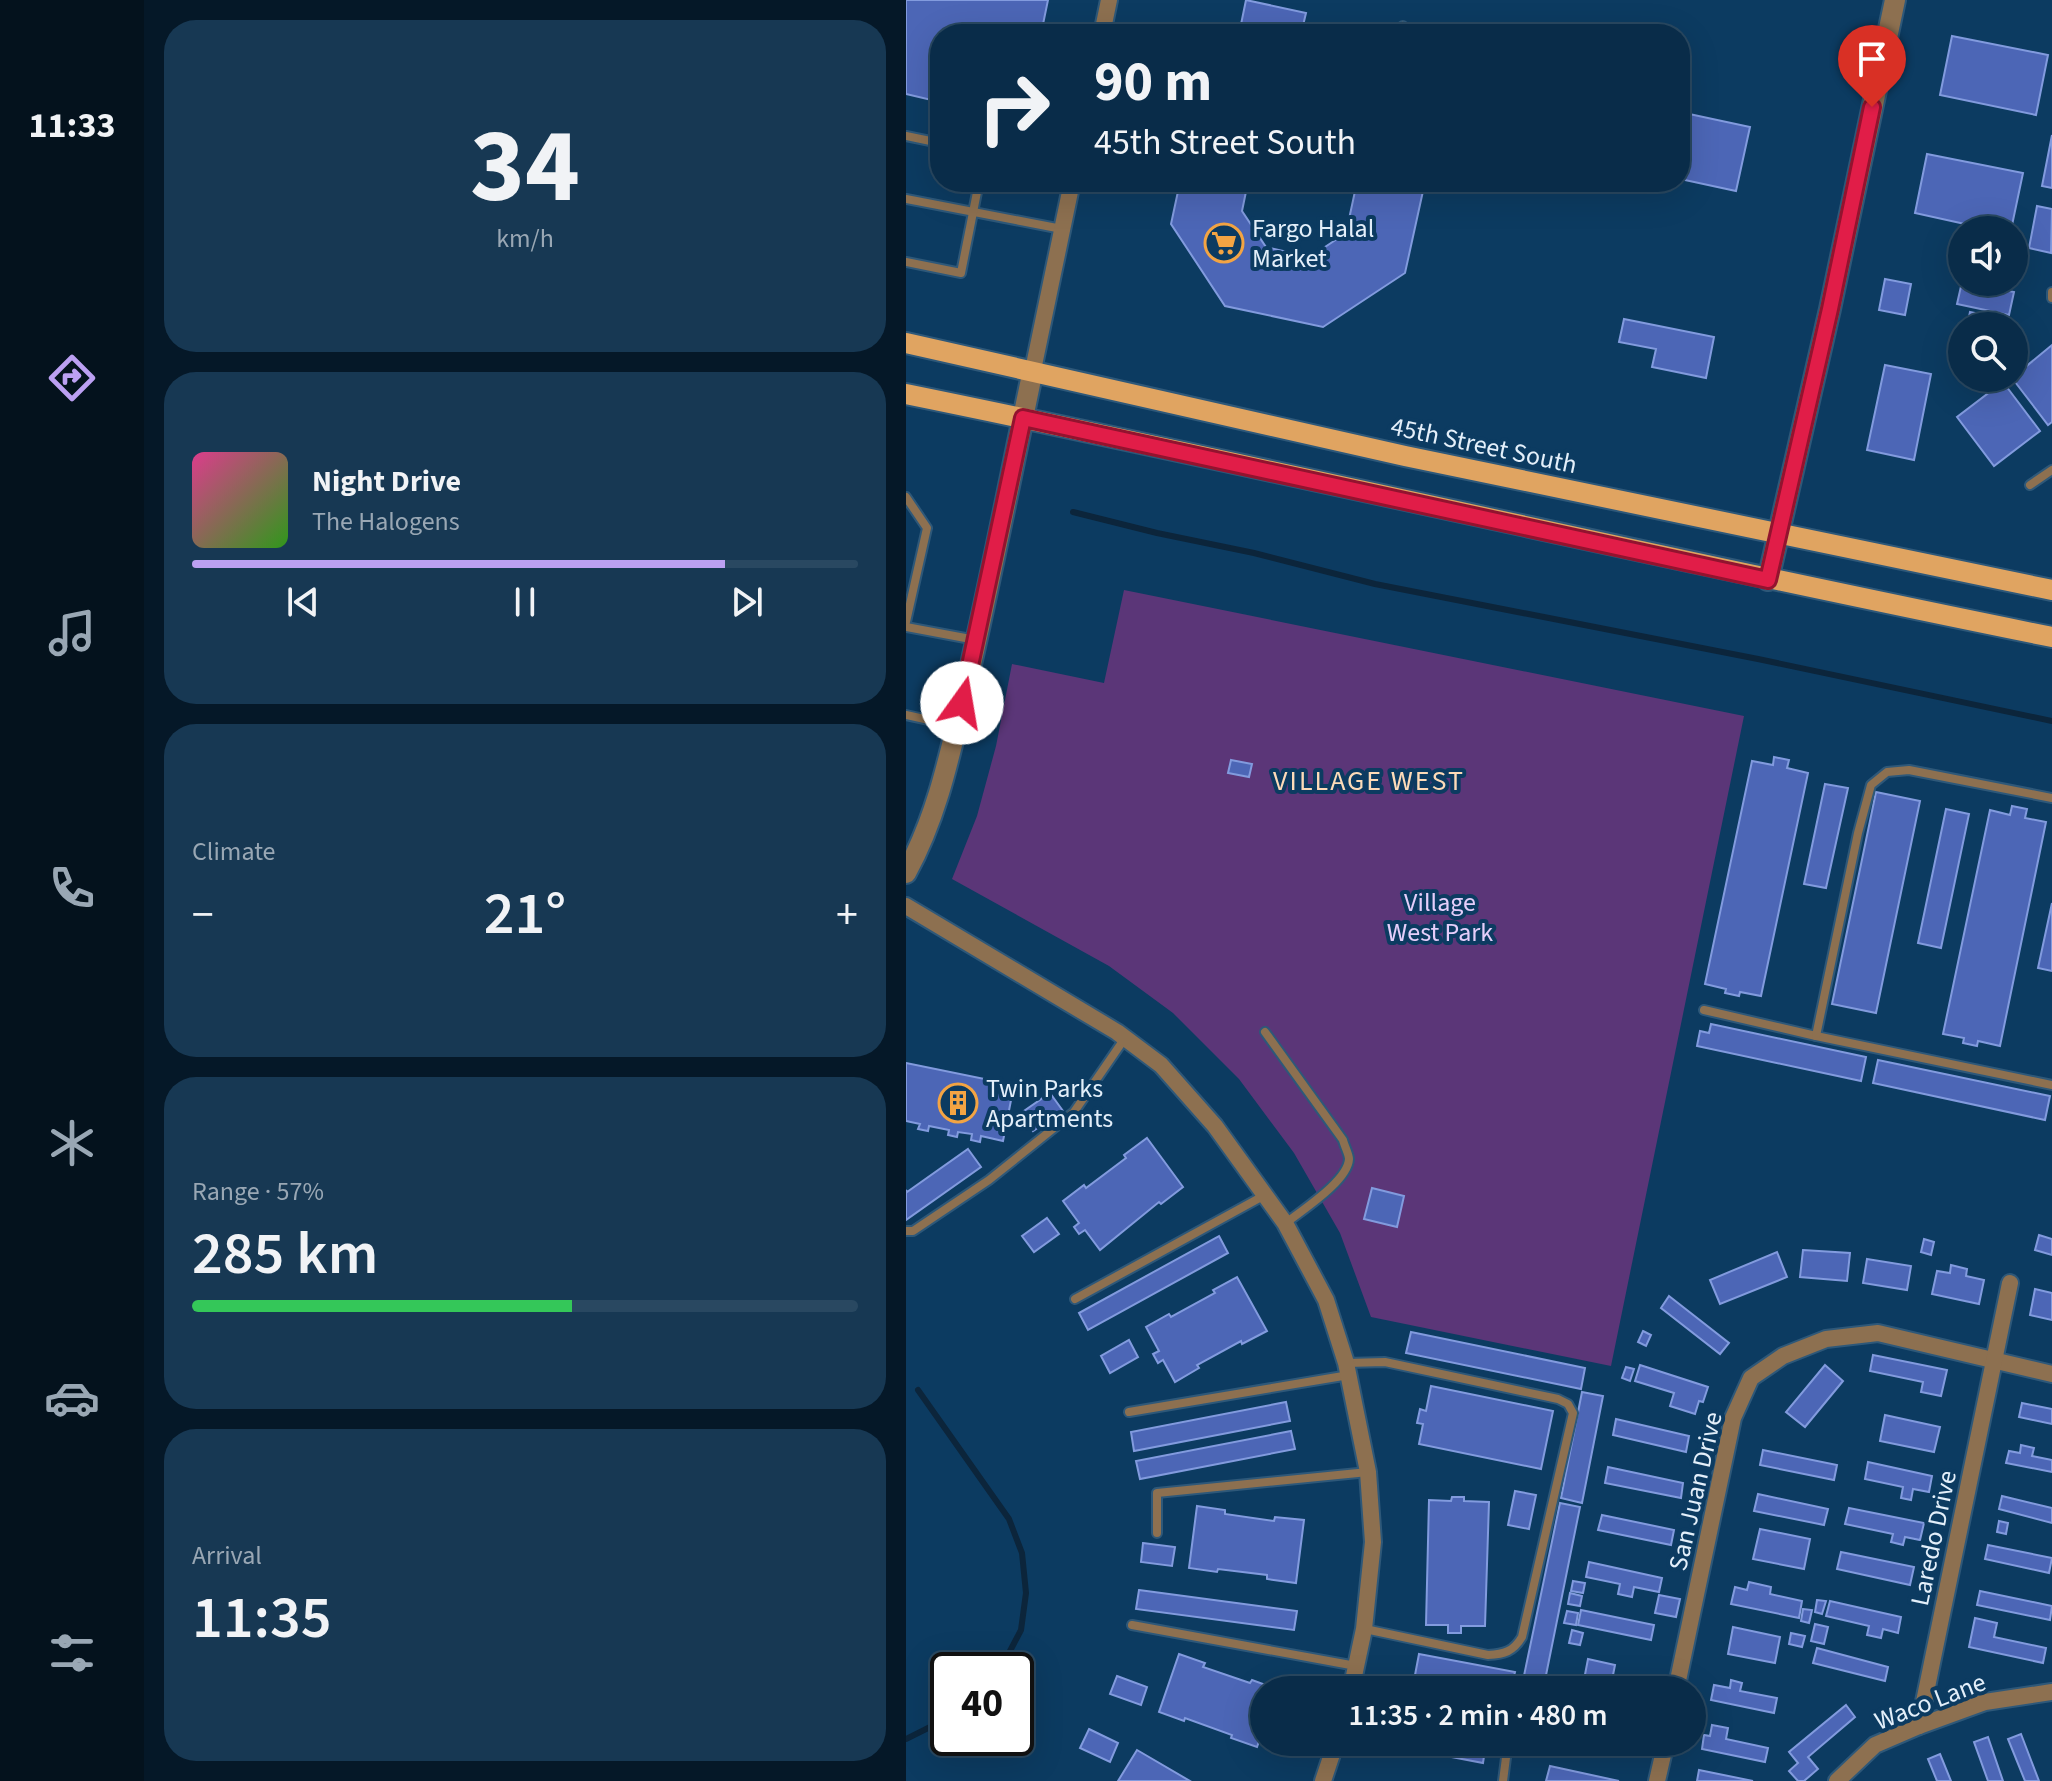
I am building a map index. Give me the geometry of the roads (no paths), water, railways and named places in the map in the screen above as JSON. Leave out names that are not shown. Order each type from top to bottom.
[{"type":"main road","name":"45th Street South","points":[[906,343],[1405,456],[2052,590]]},
{"type":"main road","points":[[906,394],[1768,580],[2052,637]]},
{"type":"street","points":[[1104,24],[1109,0]]},
{"type":"street","points":[[1768,580],[1830,309],[1895,0]]},
{"type":"street","points":[[906,873],[922,844],[939,797],[976,640],[1070,192]]},
{"type":"street","points":[[906,906],[1011,966],[1125,1038],[1161,1065],[1215,1126],[1285,1223],[1326,1300],[1348,1369],[1368,1472],[1373,1542],[1364,1629],[1354,1676]]},
{"type":"street","name":"Laredo Drive","points":[[1919,1726],[2010,1283]]},
{"type":"street","name":"San Juan Drive","points":[[1679,1676],[1733,1418],[1751,1378],[1783,1356],[1826,1339],[1878,1333],[2052,1374]]},
{"type":"street","name":"Waco Lane","points":[[1837,1781],[1875,1745],[1919,1726],[1985,1702],[2052,1692]]},
{"type":"street","points":[[1323,1781],[1331,1756]]},
{"type":"street","points":[[1657,1781],[1663,1756]]},
{"type":"lane","points":[[906,136],[930,141]]},
{"type":"lane","points":[[906,262],[961,273],[977,192]]},
{"type":"lane","points":[[906,199],[1062,229]]},
{"type":"lane","points":[[2030,485],[2052,470]]},
{"type":"lane","points":[[906,497],[927,528],[906,624],[976,640]]},
{"type":"lane","points":[[906,584],[912,593]]},
{"type":"lane","points":[[906,715],[956,726]]},
{"type":"lane","points":[[1816,1036],[1858,833],[1871,785],[1887,772],[1909,770],[2052,798]]},
{"type":"lane","points":[[1704,1010],[2052,1085]]},
{"type":"lane","points":[[1265,1032],[1343,1140],[1349,1159],[1343,1174],[1331,1187],[1285,1223]]},
{"type":"lane","points":[[906,1231],[913,1231],[989,1180],[1074,1112],[1125,1038]]},
{"type":"lane","points":[[1075,1299],[1266,1195]]},
{"type":"lane","points":[[1129,1412],[1385,1362],[1568,1404],[1573,1413],[1522,1637],[1516,1647],[1505,1654],[1488,1655],[1364,1629]]},
{"type":"lane","points":[[1157,1533],[1157,1493],[1368,1472]]},
{"type":"lane","points":[[1132,1625],[1356,1666]]},
{"type":"lane","points":[[1503,1781],[1506,1756]]},
{"type":"waterway","points":[[1073,512],[1375,584],[1758,659],[2052,721]]},
{"type":"waterway","points":[[918,1390],[1009,1519],[1022,1553],[1026,1593],[1021,1630],[1009,1652]]},
{"type":"waterway","points":[[906,1739],[930,1727]]},
{"type":"place","name":"Fargo Halal Market","points":[[1224,243]]},
{"type":"place","name":"Twin Parks Apartments","points":[[958,1103]]},
{"type":"district","name":"VILLAGE WEST","points":[[1369,780]]},
{"type":"park label","name":"Village West Park","points":[[1440,917]]}]
